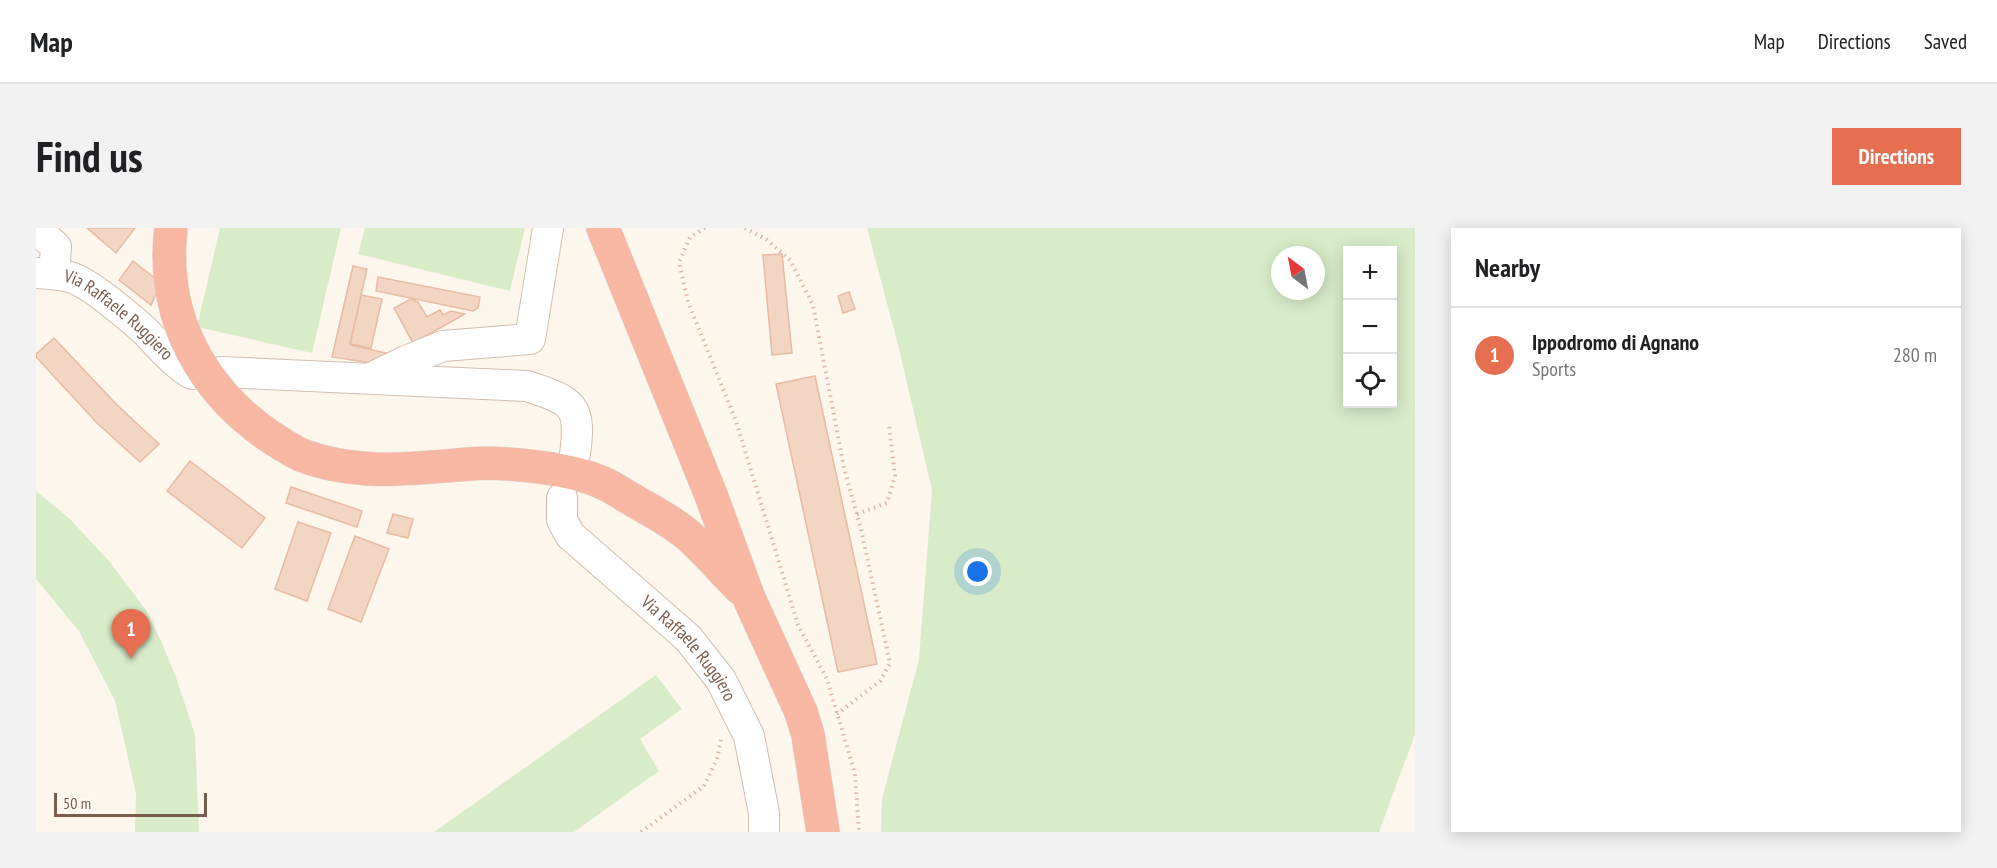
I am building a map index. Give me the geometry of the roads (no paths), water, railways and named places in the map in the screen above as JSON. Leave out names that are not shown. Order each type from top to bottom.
[{"type":"highway","points":[[171,228],[170,257],[176,309],[186,337],[207,377],[220,394],[273,439],[301,455],[320,462],[363,470],[427,469],[489,463],[535,467],[587,477],[604,483],[657,514],[688,536],[748,596]]},
{"type":"highway","points":[[603,228],[707,484],[748,596],[801,712],[808,735],[823,832]]},
{"type":"street","points":[[36,228],[56,247],[45,274]]},
{"type":"street","points":[[385,379],[406,361],[443,346],[530,339],[548,228]]},
{"type":"street","name":"Via Raffaele Ruggiero","points":[[45,274],[74,278],[118,308],[178,366],[207,373],[527,386],[552,394],[567,402],[575,412],[578,430],[574,454]]},
{"type":"street","name":"Via Raffaele Ruggiero","points":[[562,498],[562,519],[570,535],[688,638],[721,680],[749,736],[764,813],[764,832]]},
{"type":"place","name":"Ippodromo di Agnano","points":[[131,659]]}]
